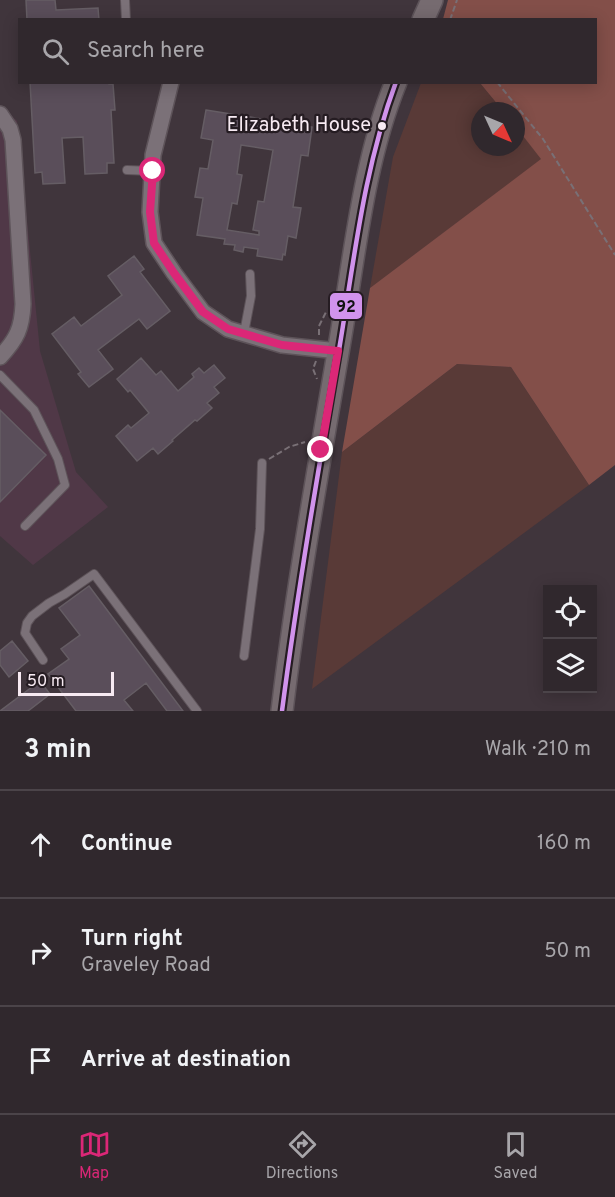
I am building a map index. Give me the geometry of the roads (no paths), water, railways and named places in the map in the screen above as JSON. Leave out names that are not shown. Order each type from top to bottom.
[{"type":"main road","points":[[424,18],[432,0]]},
{"type":"main road","points":[[282,711],[289,653],[367,184],[386,108],[395,84]]},
{"type":"street","points":[[167,84],[153,155],[150,212],[154,243],[203,312],[228,329],[282,345],[338,351]]},
{"type":"street","points":[[0,114],[10,129],[13,140],[23,304],[19,332],[12,345],[0,357]]},
{"type":"lane","points":[[125,0],[126,18]]},
{"type":"lane","points":[[127,170],[153,171]]},
{"type":"lane","points":[[244,333],[251,296],[250,274]]},
{"type":"lane","points":[[0,375],[34,410],[58,459],[65,485],[25,526]]},
{"type":"lane","points":[[244,656],[260,529],[262,463]]},
{"type":"lane","points":[[43,660],[25,633],[27,623],[32,616],[49,603],[94,574],[197,711]]},
{"type":"place","name":"Elizabeth House","points":[[382,126]]}]
